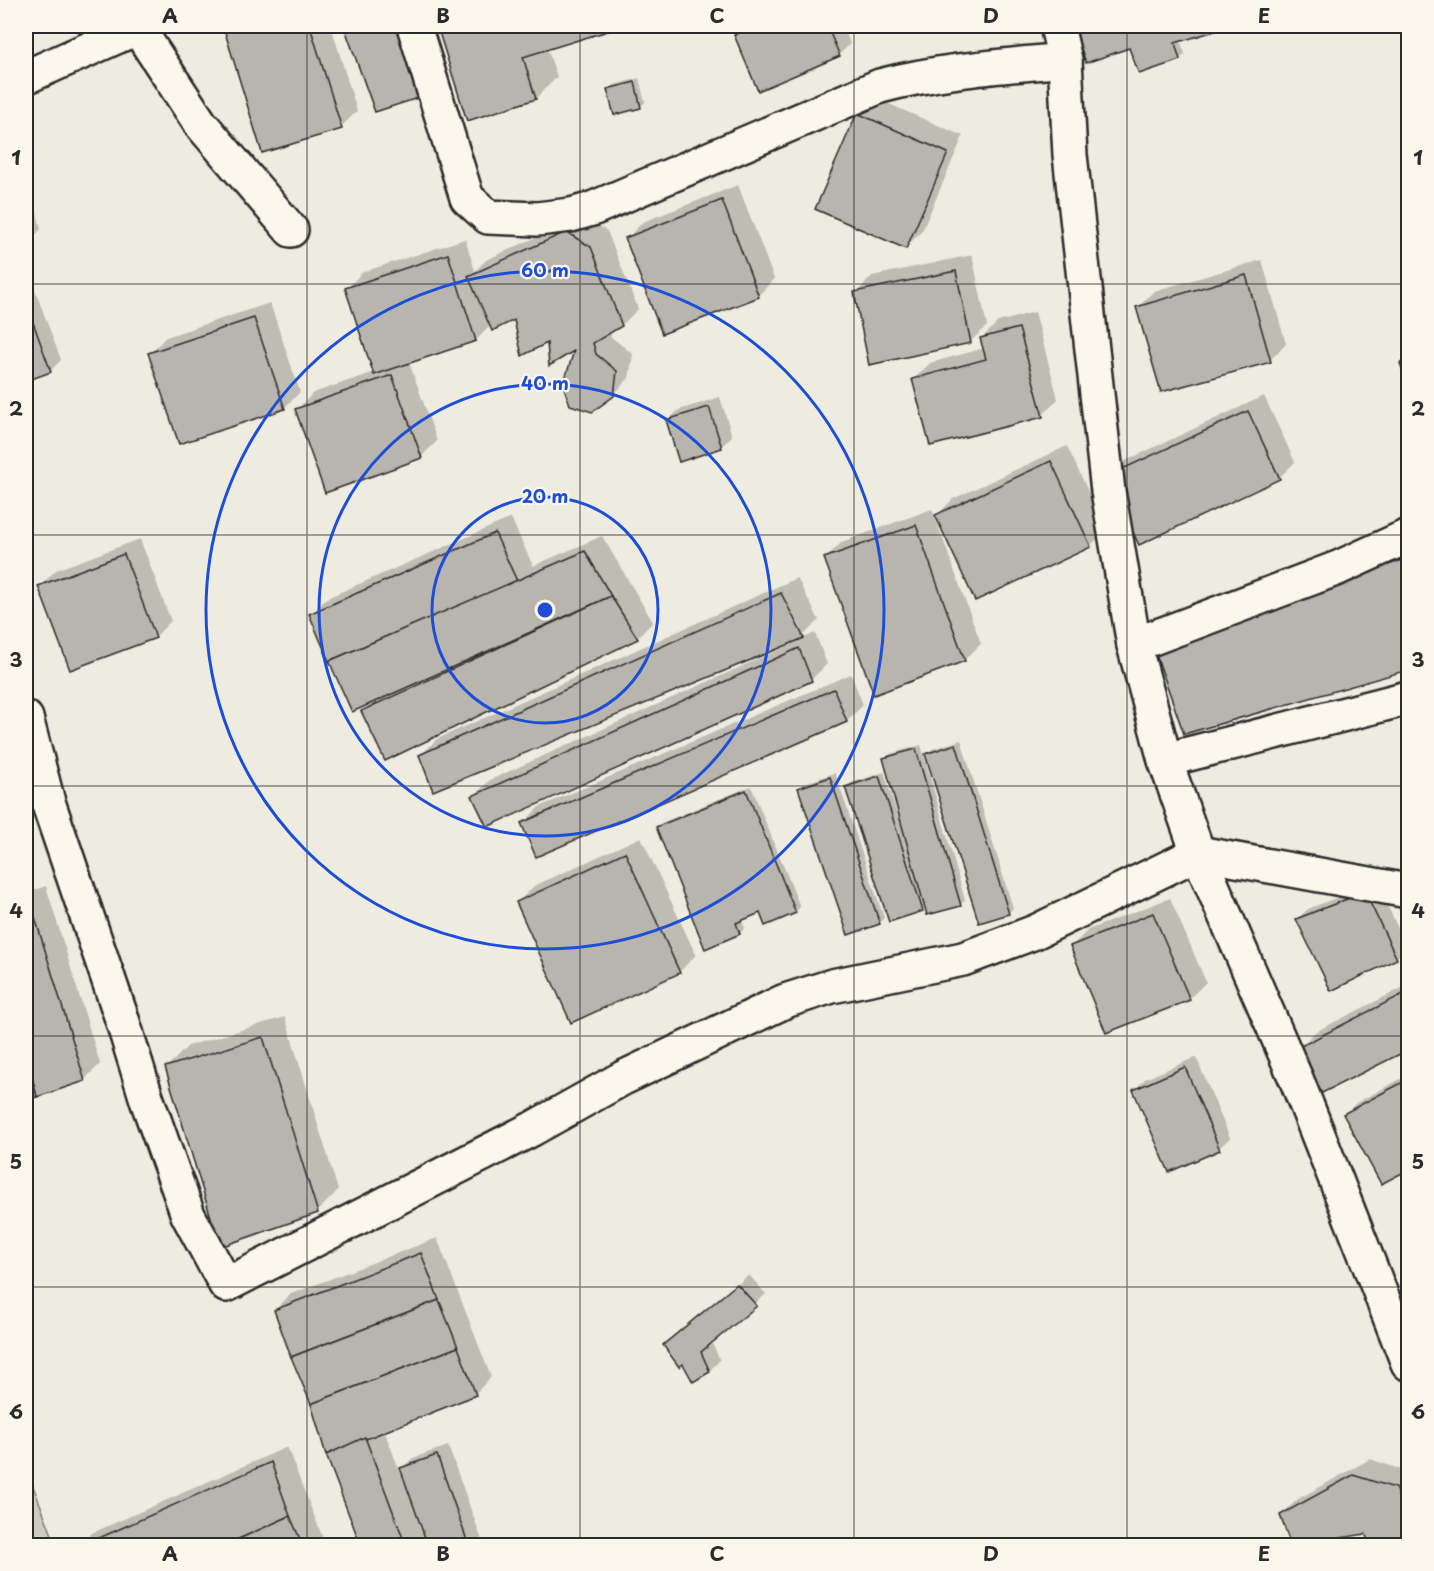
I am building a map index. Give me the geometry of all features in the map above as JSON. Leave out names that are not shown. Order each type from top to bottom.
[{"type":"street","points":[[26,77],[139,26],[200,123],[291,230]]},
{"type":"street","points":[[414,26],[466,198],[488,217],[537,219],[571,215],[592,208],[738,148],[862,92],[890,83],[949,72],[1065,60]]},
{"type":"street","points":[[1057,26],[1065,60],[1070,155],[1108,491],[1134,645],[1165,760],[1198,853],[1297,1082],[1408,1363]]},
{"type":"street","points":[[1134,645],[1338,568],[1408,536]]},
{"type":"street","points":[[1165,760],[1408,698]]},
{"type":"street","points":[[26,717],[48,802],[122,1019],[147,1100],[188,1215],[226,1285],[532,1130],[622,1078],[784,1000],[832,986],[963,959],[1035,932],[1198,853],[1408,891]]},
{"type":"shaded area","points":[[26,1468],[56,1545],[26,1545]]},
{"type":"building","points":[[223,26],[310,26],[342,129],[262,153]]},
{"type":"building","points":[[344,26],[412,26],[433,93],[375,112]]},
{"type":"building","points":[[437,26],[609,26],[611,30],[523,57],[536,99],[467,121]]},
{"type":"building","points":[[756,26],[827,26],[840,56],[758,91],[734,35]]},
{"type":"building","points":[[1073,26],[1216,26],[1218,30],[1175,43],[1180,60],[1139,74],[1129,48],[1086,63]]},
{"type":"building","points":[[635,82],[641,108],[614,115],[607,89]]},
{"type":"building","points":[[857,113],[948,153],[906,249],[815,209]]},
{"type":"building","points":[[722,200],[759,297],[662,334],[625,238]]},
{"type":"building","points":[[566,232],[591,247],[622,326],[593,343],[596,354],[617,371],[614,396],[592,412],[570,405],[563,385],[574,351],[549,366],[547,343],[522,356],[514,320],[492,331],[468,276]]},
{"type":"building","points":[[448,254],[476,341],[374,375],[345,288]]},
{"type":"building","points":[[956,271],[971,343],[869,365],[854,292]]},
{"type":"building","points":[[1246,275],[1271,362],[1161,392],[1136,307]]},
{"type":"building","points":[[26,303],[51,372],[26,381]]},
{"type":"building","points":[[254,318],[285,409],[179,444],[148,353]]},
{"type":"building","points":[[1019,328],[1043,417],[930,446],[912,379],[986,359],[980,338]]},
{"type":"building","points":[[1408,360],[1408,385],[1400,363]]},
{"type":"building","points":[[392,375],[422,458],[325,493],[295,409]]},
{"type":"building","points":[[709,407],[722,448],[679,462],[666,420]]},
{"type":"building","points":[[1248,411],[1280,479],[1139,545],[1107,476]]},
{"type":"building","points":[[1051,461],[1091,547],[975,601],[935,515]]},
{"type":"building","points":[[916,525],[965,661],[874,695],[824,558]]},
{"type":"building","points":[[495,533],[517,581],[329,661],[309,614]]},
{"type":"building","points":[[585,551],[611,596],[352,712],[329,661]]},
{"type":"building","points":[[124,554],[156,638],[70,670],[38,586]]},
{"type":"building","points":[[1408,558],[1408,670],[1184,734],[1153,646]]},
{"type":"building","points":[[781,593],[804,638],[433,791],[419,755]]},
{"type":"building","points":[[611,596],[638,639],[385,761],[361,711]]},
{"type":"building","points":[[799,648],[812,681],[487,827],[472,796]]},
{"type":"building","points":[[834,689],[847,722],[536,857],[521,823]]},
{"type":"building","points":[[956,744],[1009,914],[979,923],[925,754]]},
{"type":"building","points":[[916,749],[961,906],[927,915],[883,758]]},
{"type":"building","points":[[879,776],[923,911],[889,922],[845,787]]},
{"type":"building","points":[[830,777],[880,924],[848,935],[798,788]]},
{"type":"building","points":[[746,790],[796,913],[765,926],[760,913],[736,923],[740,934],[705,949],[656,827]]},
{"type":"building","points":[[625,852],[680,973],[571,1023],[516,902]]},
{"type":"building","points":[[1365,892],[1397,959],[1331,991],[1296,919]]},
{"type":"building","points":[[30,901],[85,1081],[37,1097],[26,1053],[26,903]]},
{"type":"building","points":[[1153,913],[1190,1000],[1106,1033],[1070,946]]},
{"type":"building","points":[[1407,992],[1408,1050],[1320,1094],[1297,1048]]},
{"type":"building","points":[[263,1037],[318,1213],[220,1247],[165,1067]]},
{"type":"building","points":[[26,1054],[37,1097],[26,1100]]},
{"type":"building","points":[[1185,1067],[1220,1150],[1169,1172],[1133,1090]]},
{"type":"building","points":[[1403,1082],[1408,1093],[1408,1170],[1381,1184],[1343,1114]]},
{"type":"building","points":[[421,1253],[439,1300],[291,1357],[274,1310]]},
{"type":"building","points":[[737,1284],[757,1306],[701,1352],[710,1372],[693,1382],[683,1364],[679,1367],[663,1345]]},
{"type":"building","points":[[439,1300],[458,1347],[311,1404],[291,1357]]},
{"type":"building","points":[[458,1347],[476,1395],[326,1455],[311,1404]]},
{"type":"building","points":[[365,1437],[406,1546],[361,1546],[326,1455]]},
{"type":"building","points":[[437,1455],[469,1546],[428,1546],[400,1468]]},
{"type":"building","points":[[271,1462],[290,1516],[223,1546],[81,1546]]},
{"type":"building","points":[[1353,1475],[1395,1488],[1408,1519],[1408,1546],[1371,1546],[1365,1534],[1291,1546],[1280,1515]]},
{"type":"building","points":[[290,1516],[303,1546],[223,1546]]}]
